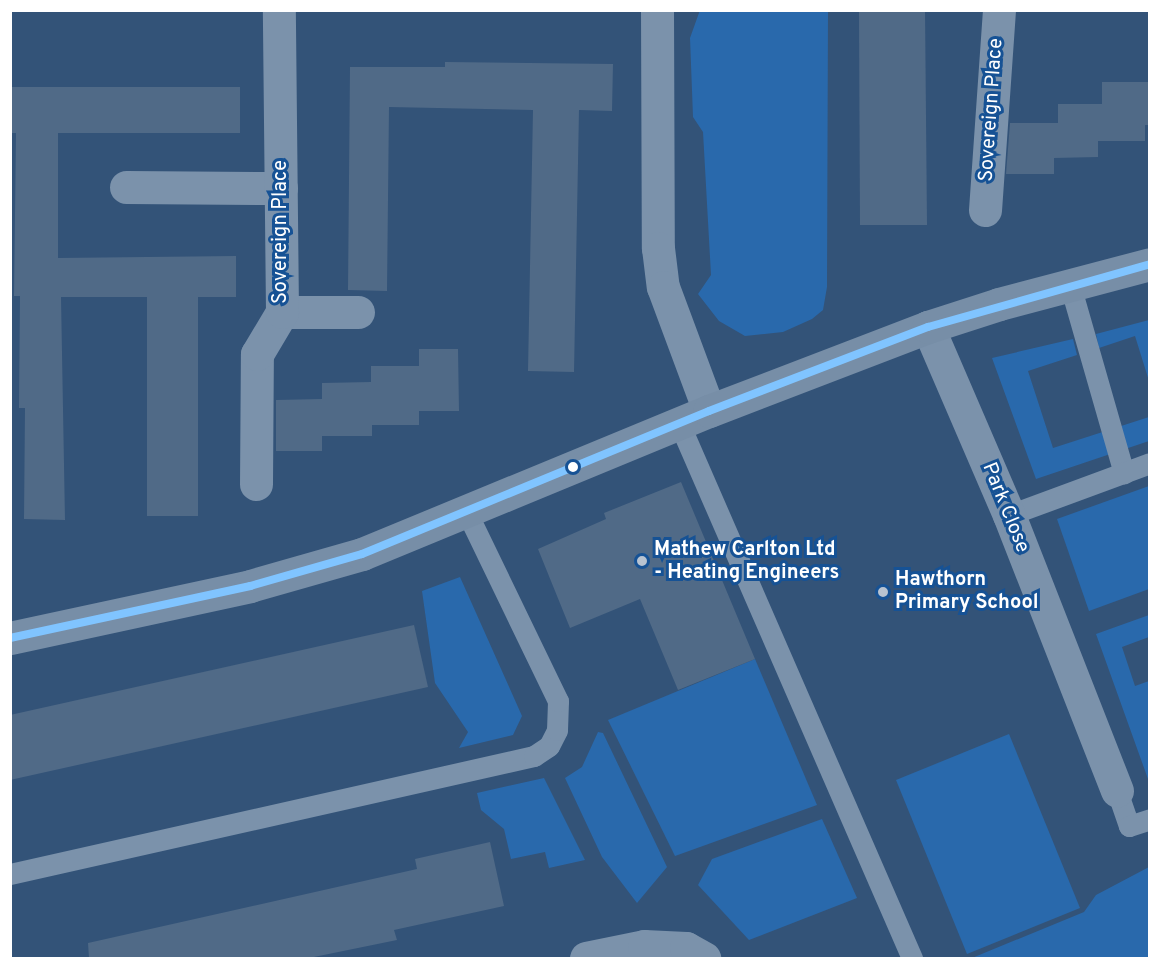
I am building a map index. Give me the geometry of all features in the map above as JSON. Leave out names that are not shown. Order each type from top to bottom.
[{"type":"main road","points":[[10,638],[250,586],[362,554],[678,423],[928,327],[1149,264]]},
{"type":"street","name":"Sovereign Place","points":[[256,484],[257,354],[282,312],[279,10]]},
{"type":"street","points":[[657,10],[658,248],[663,287],[709,411]]},
{"type":"street","name":"Sovereign Place","points":[[985,210],[999,10]]},
{"type":"street","points":[[126,187],[281,189]]},
{"type":"street","points":[[282,312],[358,312]]},
{"type":"street","name":"Park Close","points":[[928,327],[1009,515],[1117,791]]},
{"type":"street","points":[[586,958],[644,946],[686,948],[704,958]]},
{"type":"lane","points":[[1070,285],[1124,473]]},
{"type":"lane","points":[[678,423],[912,958]]},
{"type":"lane","points":[[1009,515],[1149,463]]},
{"type":"lane","points":[[10,874],[534,756],[549,746],[558,730],[558,701],[466,511]]},
{"type":"lane","points":[[1117,791],[1130,826],[1149,819]]},
{"type":"shaded area","points":[[700,10],[828,11],[827,287],[823,310],[812,319],[783,332],[745,336],[719,321],[698,294],[711,275],[703,132],[693,117],[690,38]]},
{"type":"shaded area","points":[[1149,320],[1149,381],[1135,336],[1099,348],[1096,334]]},
{"type":"shaded area","points":[[1073,339],[1077,355],[1028,371],[1053,448],[1149,417],[1149,441],[1036,479],[992,358]]},
{"type":"shaded area","points":[[1149,486],[1149,589],[1089,611],[1057,519]]},
{"type":"shaded area","points":[[460,577],[522,716],[513,735],[459,748],[468,732],[435,683],[422,591]]},
{"type":"shaded area","points":[[1149,615],[1149,637],[1122,647],[1135,686],[1149,681],[1148,779],[1096,634]]},
{"type":"shaded area","points":[[755,659],[817,805],[675,856],[608,720]]},
{"type":"shaded area","points":[[598,732],[603,733],[667,867],[637,903],[602,857],[565,778],[582,767]]},
{"type":"shaded area","points":[[1009,734],[1080,908],[967,954],[896,780]]},
{"type":"shaded area","points":[[544,778],[585,860],[549,868],[545,852],[511,859],[504,829],[481,810],[477,793]]},
{"type":"shaded area","points":[[822,819],[857,898],[749,940],[698,885],[712,859]]},
{"type":"shaded area","points":[[1149,867],[1149,958],[972,958],[1084,912],[1096,895]]},
{"type":"building","points":[[859,10],[925,10],[927,225],[860,225]]},
{"type":"building","points":[[445,62],[613,64],[612,111],[579,110],[574,372],[528,371],[533,110],[389,107],[387,291],[348,290],[350,67],[445,67]]},
{"type":"building","points":[[1102,82],[1149,82],[1149,125],[1145,125],[1145,141],[1098,141],[1098,157],[1054,158],[1054,174],[1006,174],[1010,123],[1058,123],[1058,104],[1102,104]]},
{"type":"building","points":[[10,87],[240,87],[240,133],[58,133],[58,258],[236,256],[236,297],[198,297],[198,516],[147,516],[147,297],[61,297],[65,520],[24,519],[25,408],[19,408],[20,296],[14,296],[16,133],[10,133]]},
{"type":"building","points":[[419,349],[458,349],[459,411],[419,411],[419,425],[372,425],[372,436],[322,436],[322,451],[276,451],[276,400],[322,399],[322,383],[371,382],[371,366],[419,366]]},
{"type":"building","points":[[681,482],[755,659],[678,690],[640,599],[570,628],[538,549],[606,519],[604,513]]},
{"type":"building","points":[[414,625],[428,687],[10,780],[10,715]]},
{"type":"building","points":[[490,842],[504,906],[394,930],[397,940],[309,958],[89,958],[88,943],[417,869],[415,859]]},
{"type":"transit line","points":[[10,638],[250,586],[362,554],[709,411],[928,327],[1150,264]]},
{"type":"place","name":"Mathew Carlton Ltd - Heating Engineers","points":[[642,561]]},
{"type":"place","name":"Hawthorn Primary School","points":[[883,592]]}]
